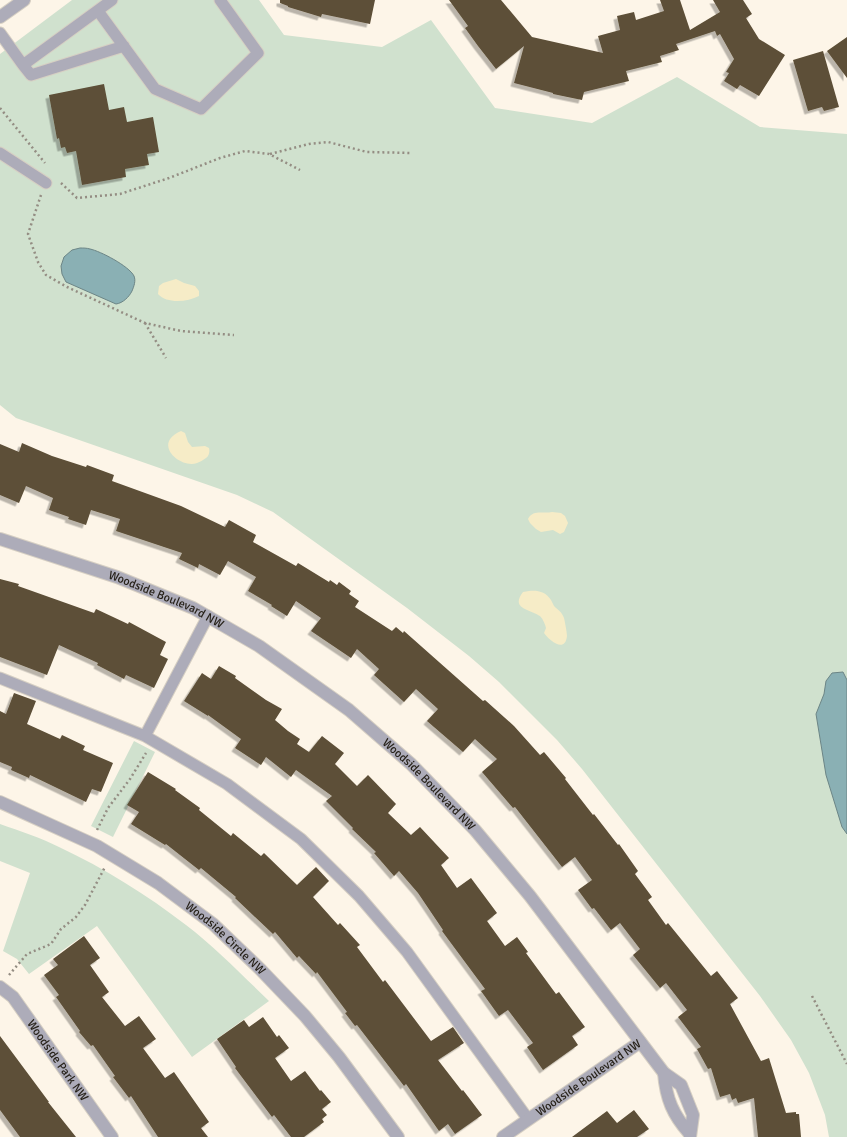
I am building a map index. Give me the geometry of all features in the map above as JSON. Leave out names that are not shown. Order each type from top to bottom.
[{"type":"street","points":[[0,17],[24,0]]},
{"type":"street","name":"Woodside Boulevard NW","points":[[0,539],[117,577],[193,608],[259,646],[349,710],[411,764],[475,830],[515,878],[640,1042],[503,1137]]},
{"type":"street","name":"Woodside Circle NW","points":[[0,802],[90,842],[112,854],[158,883],[213,924],[260,969],[305,1016],[339,1057],[398,1137]]},
{"type":"street","name":"Woodside Park NW","points":[[2,983],[112,1137]]},
{"type":"street","points":[[640,1042],[664,1073],[681,1085],[693,1115],[690,1136]]},
{"type":"street","points":[[664,1073],[666,1092],[678,1120],[690,1136]]},
{"type":"lane","points":[[23,65],[112,0]]},
{"type":"lane","points":[[98,11],[155,89],[201,109],[258,53],[220,0]]},
{"type":"lane","points":[[0,33],[31,75],[124,46]]},
{"type":"lane","points":[[0,153],[46,183]]},
{"type":"lane","points":[[149,739],[208,616]]},
{"type":"lane","points":[[0,678],[149,739],[227,784],[301,839],[359,896],[407,952],[528,1119]]},
{"type":"path","points":[[0,108],[51,170],[28,234],[38,262],[46,275],[67,287],[145,323],[181,331],[234,335]]},
{"type":"path","points":[[269,154],[308,144],[328,142],[367,152],[411,153]]},
{"type":"path","points":[[60,183],[77,198],[120,194],[169,178],[220,158],[245,151],[269,154],[300,170]]},
{"type":"path","points":[[145,323],[166,358]]},
{"type":"path","points":[[90,842],[108,808],[130,779],[149,739]]},
{"type":"path","points":[[2,983],[27,954],[52,944],[61,929],[76,917],[85,905],[112,854]]},
{"type":"path","points":[[812,996],[847,1064]]},
{"type":"green space","points":[[72,0],[259,0],[284,35],[382,47],[431,20],[495,108],[592,123],[677,77],[760,127],[847,134],[847,1137],[829,1137],[825,1115],[809,1073],[791,1040],[760,996],[582,769],[557,740],[499,682],[469,656],[407,608],[273,512],[237,495],[16,418],[0,405],[0,54]]},
{"type":"green space","points":[[134,741],[155,752],[113,837],[91,826]]},
{"type":"green space","points":[[0,824],[45,841],[76,855],[141,893],[208,943],[269,1001],[192,1057],[97,926],[29,974],[17,959],[3,951],[30,873],[0,861]]},
{"type":"sand","points":[[176,279],[195,286],[199,291],[199,296],[189,300],[172,301],[158,294],[159,286],[163,283]]},
{"type":"sand","points":[[181,431],[185,433],[188,442],[192,447],[205,446],[209,448],[209,454],[207,457],[198,463],[190,464],[177,459],[172,454],[169,448],[169,442],[172,436]]},
{"type":"sand","points":[[535,513],[561,513],[565,516],[568,523],[564,532],[560,534],[553,530],[541,532],[530,523],[528,519]]},
{"type":"sand","points":[[539,591],[547,595],[554,606],[562,614],[567,636],[566,641],[563,644],[557,644],[549,639],[544,633],[546,628],[541,617],[520,605],[519,602],[523,592]]},
{"type":"water","points":[[80,248],[95,250],[121,264],[131,272],[135,278],[134,284],[131,293],[126,299],[116,304],[66,282],[62,274],[61,266],[64,257],[72,250]]},
{"type":"water","points":[[843,672],[847,680],[847,834],[842,827],[826,775],[816,714],[824,694],[826,681],[832,673]]},
{"type":"building","points":[[280,0],[375,0],[370,24],[322,14],[321,17],[288,7],[280,3]]},
{"type":"building","points":[[449,0],[501,0],[532,37],[603,53],[598,36],[620,30],[617,16],[634,12],[636,20],[664,11],[660,0],[680,0],[690,30],[720,12],[713,0],[743,0],[752,14],[746,18],[759,39],[785,55],[759,96],[740,85],[737,89],[724,81],[729,73],[726,72],[734,59],[720,34],[717,36],[715,31],[676,44],[679,50],[660,56],[662,62],[626,71],[629,81],[584,92],[582,100],[553,94],[514,83],[524,46],[496,69],[465,28],[468,26]]},
{"type":"building","points":[[847,37],[847,78],[827,51]]},
{"type":"building","points":[[823,51],[839,107],[824,111],[822,107],[808,111],[793,60]]},
{"type":"building","points":[[104,84],[109,110],[124,107],[127,122],[153,117],[159,152],[147,154],[149,165],[125,169],[126,177],[82,185],[76,151],[67,153],[65,147],[61,148],[59,138],[57,139],[49,95]]},
{"type":"building","points":[[22,443],[52,456],[86,467],[87,465],[114,475],[112,481],[181,506],[225,527],[229,520],[256,535],[253,542],[296,566],[298,563],[329,582],[330,580],[337,585],[339,582],[351,591],[349,594],[359,601],[355,607],[392,631],[396,627],[403,633],[404,631],[483,701],[485,700],[514,726],[540,755],[544,752],[566,778],[565,779],[593,815],[594,814],[618,845],[619,844],[638,871],[635,874],[652,897],[648,900],[666,925],[668,923],[711,976],[717,971],[738,998],[730,1004],[761,1061],[769,1058],[786,1113],[796,1112],[796,1114],[799,1114],[801,1137],[758,1137],[754,1098],[738,1103],[736,1098],[732,1100],[730,1094],[720,1097],[711,1068],[708,1069],[697,1049],[701,1047],[678,1017],[687,1010],[666,983],[660,988],[633,955],[640,949],[620,923],[611,930],[594,908],[592,909],[578,890],[592,880],[575,857],[562,867],[515,807],[513,808],[482,772],[497,759],[475,739],[463,752],[427,721],[438,709],[416,689],[404,702],[374,675],[379,669],[357,649],[351,658],[311,631],[321,618],[296,601],[287,616],[248,591],[256,577],[228,561],[220,575],[199,564],[198,568],[179,559],[182,553],[116,531],[120,519],[91,510],[86,525],[68,519],[69,517],[49,510],[53,498],[26,486],[19,503],[0,495],[0,444],[19,452]]},
{"type":"building","points":[[0,579],[19,584],[18,586],[94,613],[96,609],[128,624],[129,622],[166,642],[160,655],[168,659],[154,688],[126,675],[124,679],[97,665],[98,663],[59,645],[47,675],[0,657]]},
{"type":"building","points":[[219,666],[236,676],[235,678],[266,700],[282,709],[275,720],[300,739],[297,744],[309,752],[322,736],[344,753],[335,764],[357,786],[368,775],[396,804],[388,813],[411,835],[420,827],[449,858],[441,865],[457,888],[471,878],[497,913],[487,921],[505,946],[517,937],[528,952],[526,953],[556,994],[559,992],[585,1027],[572,1036],[578,1045],[543,1070],[527,1047],[533,1043],[508,1010],[499,1016],[481,991],[485,989],[442,931],[443,930],[418,893],[399,871],[394,876],[374,853],[376,852],[326,801],[332,796],[296,770],[291,777],[266,757],[261,765],[235,748],[241,739],[208,715],[184,701],[202,673],[211,679]]},
{"type":"building","points":[[14,693],[36,701],[27,724],[60,739],[62,735],[85,746],[83,750],[113,763],[101,792],[92,789],[86,802],[30,775],[29,778],[11,770],[12,767],[0,762],[0,711],[6,714]]},
{"type":"building","points":[[148,772],[176,789],[175,790],[200,808],[199,810],[231,836],[233,833],[261,856],[264,853],[297,885],[316,867],[329,881],[313,897],[338,925],[340,923],[360,945],[357,947],[383,982],[385,980],[431,1041],[453,1027],[464,1043],[438,1060],[482,1115],[455,1134],[448,1124],[439,1131],[406,1084],[404,1086],[357,1025],[355,1026],[345,1013],[347,1012],[317,972],[316,974],[299,956],[297,958],[275,932],[273,934],[235,898],[236,897],[201,868],[199,870],[166,844],[165,845],[131,824],[139,812],[127,805]]},
{"type":"building","points":[[84,936],[100,958],[90,965],[109,992],[102,997],[125,1026],[139,1016],[156,1039],[143,1048],[165,1078],[174,1072],[209,1122],[201,1128],[208,1137],[158,1137],[131,1096],[129,1098],[113,1077],[115,1076],[93,1045],[91,1046],[79,1032],[80,1031],[56,997],[59,995],[44,975],[58,965],[53,959]]},
{"type":"building","points":[[263,1017],[277,1037],[279,1035],[289,1048],[275,1058],[291,1081],[305,1071],[320,1091],[321,1090],[331,1102],[322,1109],[327,1115],[322,1119],[324,1122],[304,1137],[291,1137],[274,1115],[272,1117],[235,1068],[236,1067],[217,1039],[244,1020],[249,1027]]},
{"type":"building","points":[[0,1036],[48,1102],[76,1137],[20,1137],[0,1110]]},
{"type":"building","points":[[634,1110],[649,1129],[637,1137],[572,1137],[607,1111],[617,1123]]}]
